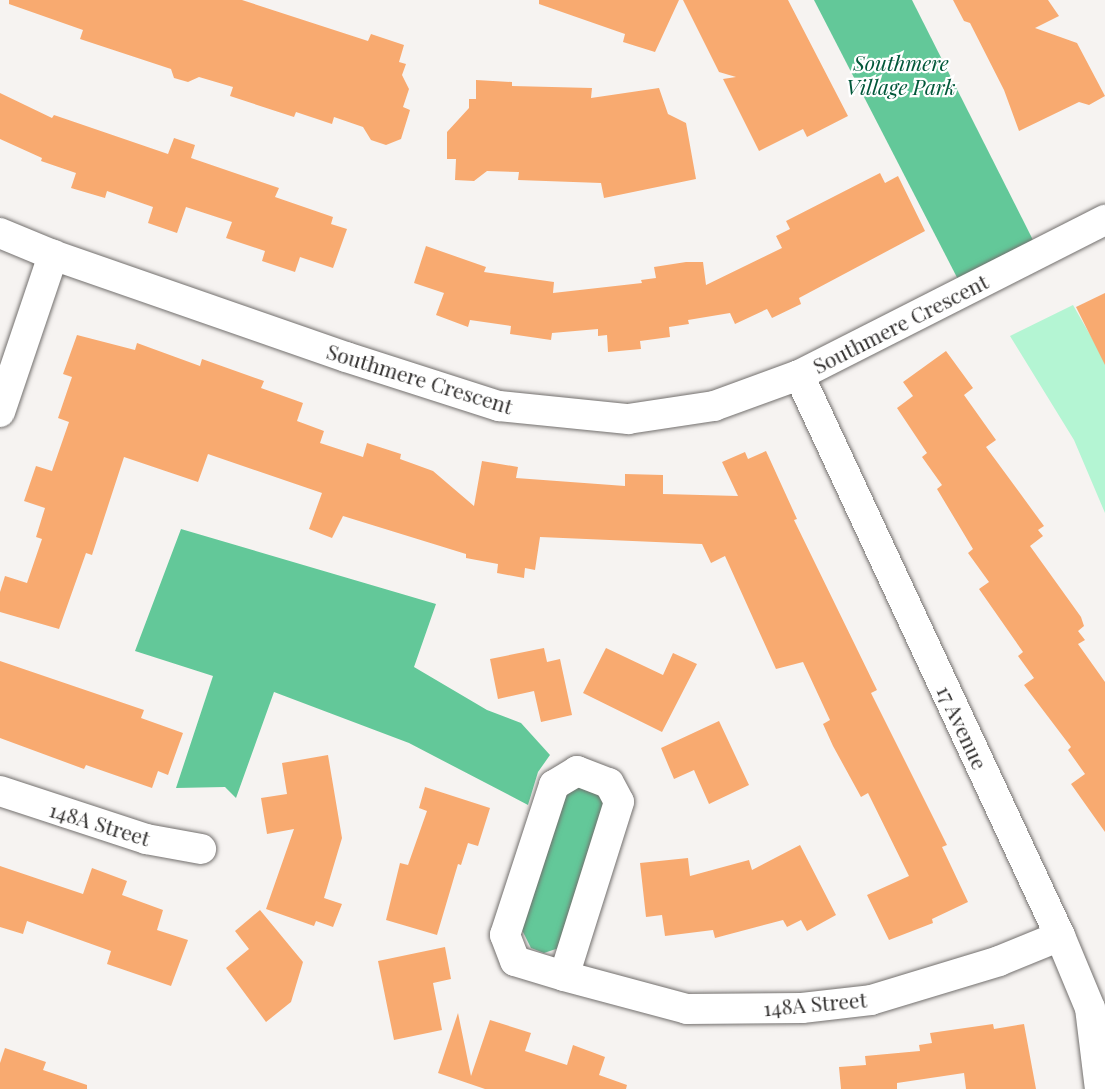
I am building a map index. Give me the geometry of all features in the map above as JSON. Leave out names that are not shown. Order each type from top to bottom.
[{"type":"street","name":"Southmere Crescent","points":[[0,233],[53,255],[499,406],[628,419],[714,406],[798,375],[1105,220]]},
{"type":"street","points":[[0,411],[53,255]]},
{"type":"street","name":"17 Avenue","points":[[798,375],[1060,936],[1090,1008],[1100,1089]]},
{"type":"street","name":"148A Street","points":[[564,976],[618,802],[609,783],[577,771],[554,785],[505,935],[515,961],[564,976],[687,1009],[802,1008],[871,1000],[999,961],[1060,936]]},
{"type":"street","name":"148A Street","points":[[0,791],[146,839],[201,849]]},
{"type":"green space","name":"Southmere Village Park","points":[[814,0],[912,0],[1039,252],[964,291]]},
{"type":"green space","points":[[1073,305],[1105,361],[1105,513],[1074,440],[1010,336]]},
{"type":"green space","points":[[181,529],[436,604],[414,667],[487,710],[521,723],[550,755],[538,772],[528,805],[409,743],[274,692],[236,798],[225,787],[176,788],[213,676],[135,651]]},
{"type":"green space","points":[[573,783],[607,795],[559,948],[544,953],[531,948],[522,930],[565,791]]},
{"type":"building","points":[[9,0],[242,0],[368,41],[371,34],[404,45],[399,62],[406,64],[402,75],[409,89],[403,107],[410,110],[401,139],[386,145],[371,140],[363,127],[334,117],[332,124],[296,112],[294,117],[230,96],[233,87],[199,77],[188,82],[174,78],[171,69],[80,39],[83,30],[9,4]]},
{"type":"building","points":[[539,0],[679,0],[655,52],[623,42],[625,34],[539,4]]},
{"type":"building","points":[[683,0],[788,0],[848,116],[807,137],[803,129],[759,151],[723,79],[736,77],[719,72]]},
{"type":"building","points":[[953,0],[1048,0],[1059,16],[1035,28],[1077,43],[1105,96],[1089,105],[1079,102],[1019,131],[1004,90],[970,23],[964,21]]},
{"type":"building","points":[[476,80],[512,82],[512,86],[592,88],[591,98],[659,88],[668,114],[686,123],[696,179],[604,198],[601,183],[518,180],[519,172],[487,171],[474,181],[455,180],[456,159],[447,159],[447,132],[469,108],[469,99],[476,99]]},
{"type":"building","points":[[0,93],[52,118],[54,115],[168,154],[174,138],[195,145],[191,158],[279,188],[275,197],[333,217],[331,224],[347,229],[333,268],[300,257],[295,272],[262,261],[265,251],[226,238],[232,222],[186,207],[177,233],[148,223],[153,207],[107,191],[105,198],[71,188],[76,173],[41,161],[42,158],[0,139]]},
{"type":"building","points":[[880,173],[885,183],[898,176],[925,231],[799,298],[801,304],[772,318],[767,309],[735,324],[730,313],[688,320],[689,324],[669,327],[670,337],[640,341],[641,349],[608,352],[607,335],[598,336],[598,329],[552,333],[551,340],[510,334],[511,326],[470,320],[468,327],[436,315],[444,293],[414,283],[426,246],[486,267],[484,272],[554,282],[553,293],[642,283],[641,280],[656,278],[654,267],[686,262],[703,262],[706,285],[782,248],[776,236],[790,229],[786,221]]},
{"type":"building","points":[[1105,293],[1105,365],[1076,307]]},
{"type":"building","points":[[77,335],[135,350],[137,343],[200,366],[202,359],[264,381],[261,388],[303,403],[297,421],[324,431],[320,443],[363,457],[367,443],[401,454],[400,459],[433,471],[474,506],[482,461],[518,467],[516,478],[625,486],[625,474],[663,475],[663,494],[738,496],[722,462],[745,452],[748,459],[766,451],[797,519],[794,520],[877,690],[871,693],[947,845],[942,847],[968,902],[932,919],[933,923],[889,940],[867,895],[909,876],[868,793],[861,797],[833,746],[823,724],[830,720],[803,662],[776,669],[725,556],[711,563],[702,544],[540,537],[535,570],[525,568],[524,578],[497,573],[498,564],[466,558],[466,554],[343,516],[332,538],[309,529],[322,493],[208,454],[198,482],[124,457],[92,555],[86,553],[59,629],[0,612],[0,592],[5,576],[27,583],[42,539],[36,537],[45,508],[24,501],[36,466],[52,471],[69,422],[58,418],[72,377],[63,374]]},
{"type":"building","points":[[946,351],[973,388],[964,395],[996,440],[986,447],[1044,526],[1038,530],[1043,536],[1030,546],[1081,617],[1084,626],[1078,631],[1085,640],[1078,644],[1105,682],[1105,832],[1071,784],[1085,774],[1068,750],[1071,747],[1024,685],[1034,678],[1018,656],[1023,652],[979,589],[989,582],[968,553],[973,549],[937,489],[942,485],[922,457],[927,453],[897,408],[913,396],[903,382]]},
{"type":"building","points":[[544,648],[547,662],[560,659],[572,715],[541,722],[534,691],[498,699],[490,659]]},
{"type":"building","points":[[606,648],[663,675],[673,653],[697,664],[662,732],[583,693]]},
{"type":"building","points":[[0,661],[144,710],[141,718],[183,733],[168,775],[158,771],[152,788],[86,765],[84,769],[0,738]]},
{"type":"building","points":[[719,721],[749,785],[709,804],[694,770],[674,779],[661,748]]},
{"type":"building","points":[[328,755],[342,838],[324,898],[342,904],[333,927],[316,921],[314,926],[266,909],[294,829],[267,834],[261,798],[287,794],[282,763]]},
{"type":"building","points":[[425,787],[490,808],[478,846],[468,843],[461,865],[458,864],[437,935],[386,920],[400,863],[408,865],[427,811],[419,808]]},
{"type":"building","points":[[800,845],[836,915],[807,931],[801,920],[787,927],[783,920],[715,938],[713,930],[665,936],[662,915],[646,917],[640,863],[688,858],[690,876],[749,860],[752,870]]},
{"type":"building","points":[[0,866],[83,894],[92,868],[127,881],[122,895],[163,910],[157,930],[188,940],[171,986],[107,964],[111,951],[27,921],[23,934],[0,927]]},
{"type":"building","points":[[260,910],[303,962],[291,1002],[266,1022],[226,968],[249,949],[235,931]]},
{"type":"building","points":[[445,947],[451,979],[433,983],[442,1030],[394,1040],[378,961]]},
{"type":"building","points":[[458,1013],[471,1076],[490,1020],[531,1033],[525,1051],[567,1065],[573,1045],[605,1057],[599,1075],[627,1085],[626,1089],[485,1089],[438,1073]]},
{"type":"building","points":[[993,1024],[994,1029],[1024,1024],[1036,1089],[966,1089],[964,1073],[897,1083],[897,1089],[841,1089],[839,1067],[866,1065],[865,1056],[920,1051],[919,1045],[932,1043],[930,1033]]},
{"type":"building","points":[[5,1048],[46,1062],[43,1070],[87,1085],[87,1089],[0,1089],[0,1063]]}]
